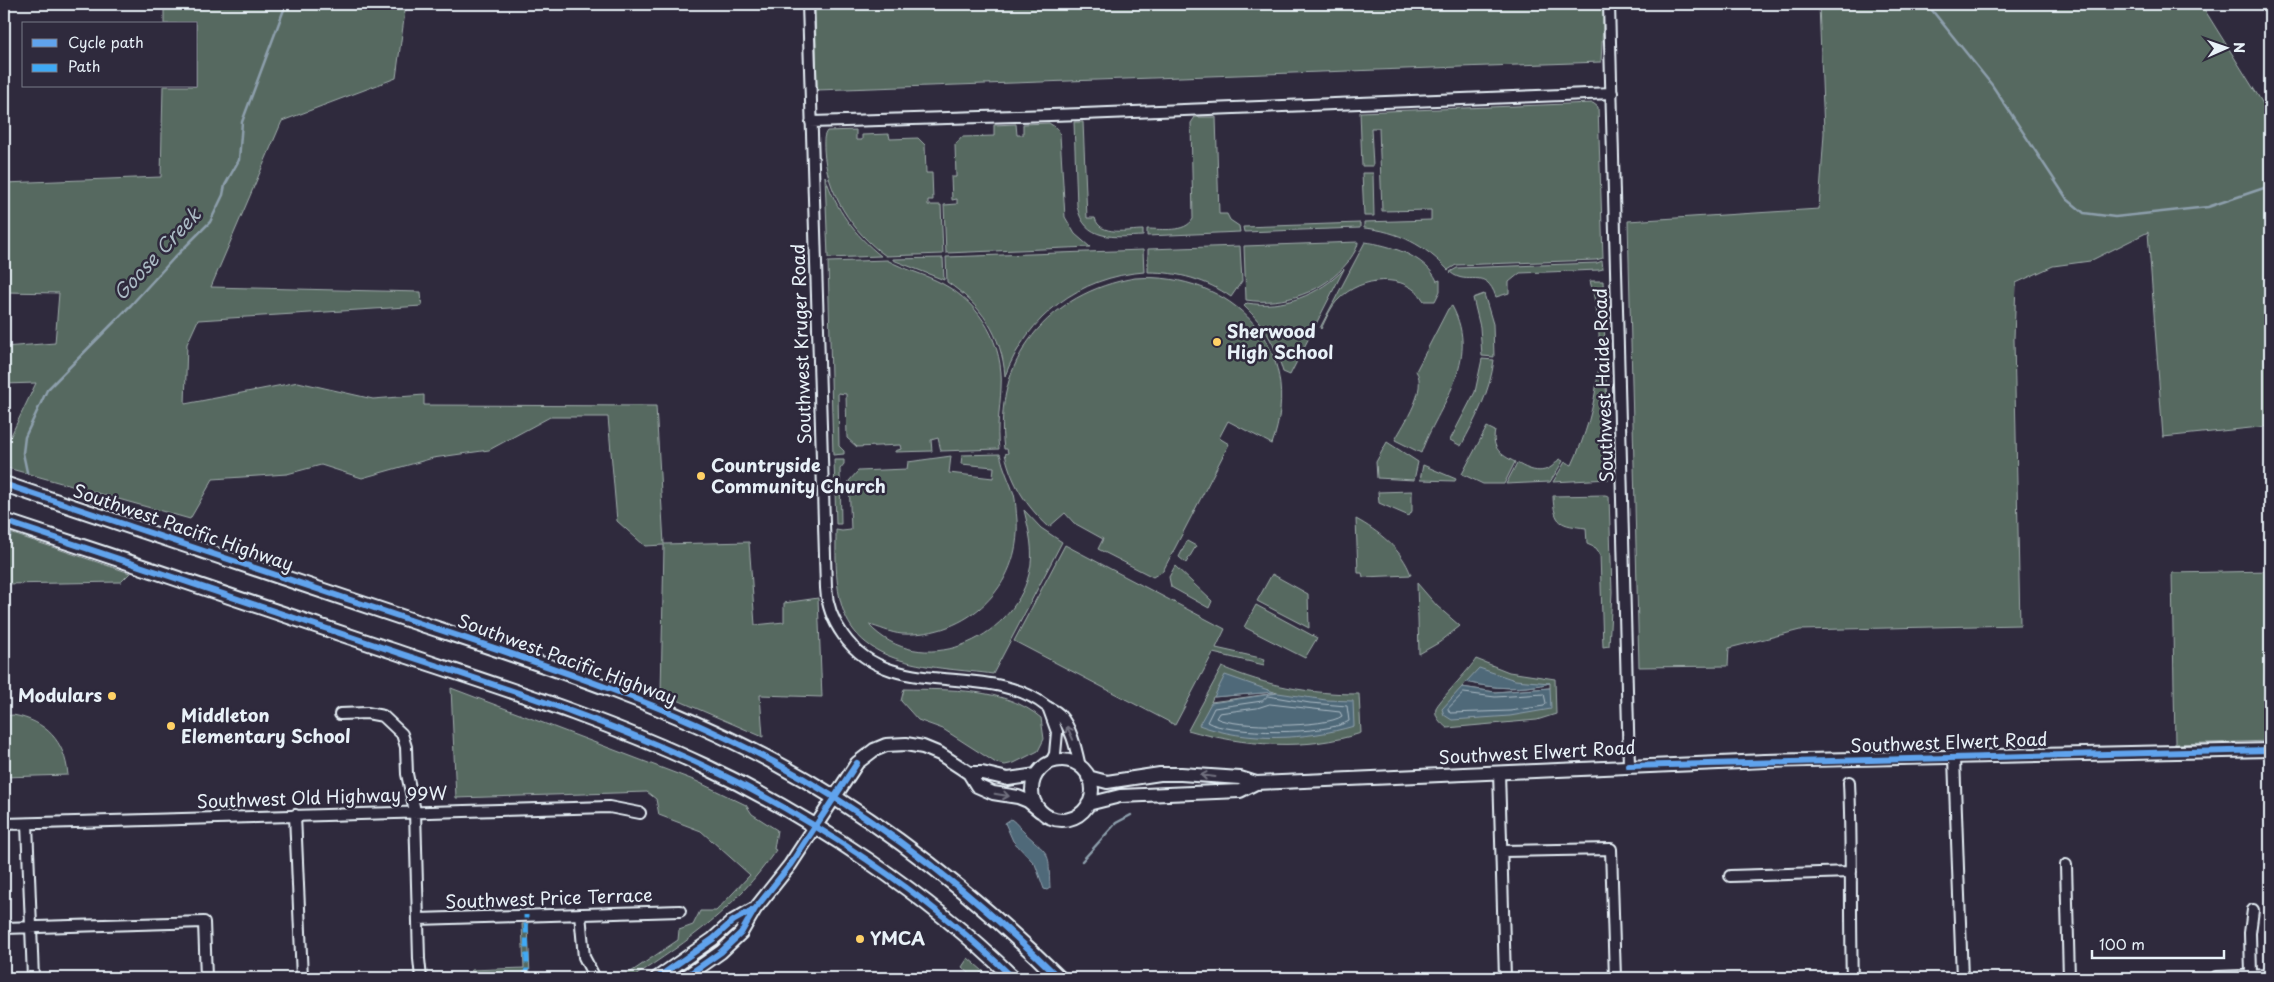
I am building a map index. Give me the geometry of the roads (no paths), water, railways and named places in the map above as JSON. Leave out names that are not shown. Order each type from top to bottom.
[{"type":"highway","name":"Southwest Pacific Highway","points":[[4,484],[564,672],[640,699],[712,731],[773,761],[877,826],[961,888],[1004,925],[1059,978]]},
{"type":"highway","points":[[4,521],[578,714],[703,766],[759,794],[814,827],[924,903],[1013,978]]},
{"type":"main road","points":[[684,978],[731,943],[741,933],[755,909],[790,865],[857,763],[874,750],[886,746],[906,744],[923,747],[940,754],[968,773],[977,786],[992,793],[1018,797],[1028,801],[1040,811],[1054,820],[1074,818],[1088,804],[1091,786],[1088,777],[1080,767],[1066,761],[1050,762],[1036,774],[1032,784],[1032,793],[1034,803],[1040,811]]},
{"type":"main road","name":"Southwest Elwert Road","points":[[1088,777],[1107,782],[1160,774],[1181,774],[1240,778],[1256,783],[1629,766],[2270,750]]},
{"type":"main road","points":[[968,773],[1008,779],[1036,774]]},
{"type":"main road","name":"Southwest Elwert Road","points":[[1088,804],[1120,796],[1240,791],[1256,783]]},
{"type":"main road","points":[[657,978],[713,939],[733,921],[755,909]]},
{"type":"street","name":"Southwest Kruger Road","points":[[808,4],[826,588],[833,618],[853,648],[865,658],[885,668],[907,674],[1016,689],[1033,696],[1057,712],[1064,720],[1074,741],[1080,767]]},
{"type":"street","name":"Southwest Haide Road","points":[[1609,4],[1629,766]]},
{"type":"street","points":[[811,122],[1612,93]]},
{"type":"street","points":[[1048,707],[1057,732],[1056,748],[1050,762]]},
{"type":"street","points":[[340,714],[367,713],[383,716],[402,734],[406,747],[407,774],[415,811],[421,978]]},
{"type":"street","points":[[1954,758],[1962,978]]},
{"type":"street","points":[[1499,772],[1505,978]]},
{"type":"street","points":[[1850,782],[1851,872],[1849,900],[1852,978]]},
{"type":"street","name":"Southwest Old Highway 99W","points":[[4,824],[609,807],[640,813]]},
{"type":"street","points":[[295,815],[302,978]]},
{"type":"street","points":[[26,824],[33,978]]},
{"type":"street","points":[[1502,851],[1611,849],[1615,978]]},
{"type":"street","points":[[2066,865],[2069,978]]},
{"type":"street","points":[[1730,876],[1851,872]]},
{"type":"street","points":[[2251,976],[2250,933],[2253,910]]},
{"type":"street","name":"Southwest Price Terrace","points":[[418,919],[680,911]]},
{"type":"street","points":[[580,914],[584,957],[595,978]]},
{"type":"street","points":[[4,928],[204,922],[206,978]]},
{"type":"street","points":[[2216,977],[2270,975]]},
{"type":"water","points":[[1479,668],[1515,680],[1550,683],[1508,688],[1466,682]]},
{"type":"water","points":[[1225,675],[1274,692],[1214,697]]},
{"type":"water","points":[[1462,687],[1495,692],[1550,688],[1551,709],[1510,716],[1452,720],[1444,715],[1442,709]]},
{"type":"water","points":[[1278,693],[1326,700],[1353,701],[1354,726],[1316,734],[1276,738],[1236,735],[1199,725],[1211,703]]},
{"type":"water","points":[[1011,819],[1045,852],[1049,861],[1050,888],[1047,890],[1044,889],[1035,864],[1013,841],[1005,823]]},
{"type":"waterway","name":"Goose Creek","points":[[27,472],[23,453],[25,437],[47,390],[210,222],[223,195],[225,185],[239,160],[242,122],[286,4]]},
{"type":"waterway","points":[[1927,4],[1992,85],[2067,199],[2084,213],[2115,217],[2208,207],[2270,186]]},
{"type":"waterway","name":"Goose Creek","points":[[4,543],[11,535]]},
{"type":"waterway","points":[[1082,861],[1116,823],[1131,815]]},
{"type":"waterway","points":[[980,978],[981,973]]},
{"type":"place","name":"Sherwood High School","points":[[1217,342]]},
{"type":"place","name":"Countryside Community Church","points":[[701,476]]},
{"type":"place","name":"Modulars","points":[[112,696]]},
{"type":"place","name":"Middleton Elementary School","points":[[171,726]]},
{"type":"place","name":"YMCA","points":[[860,939]]}]
